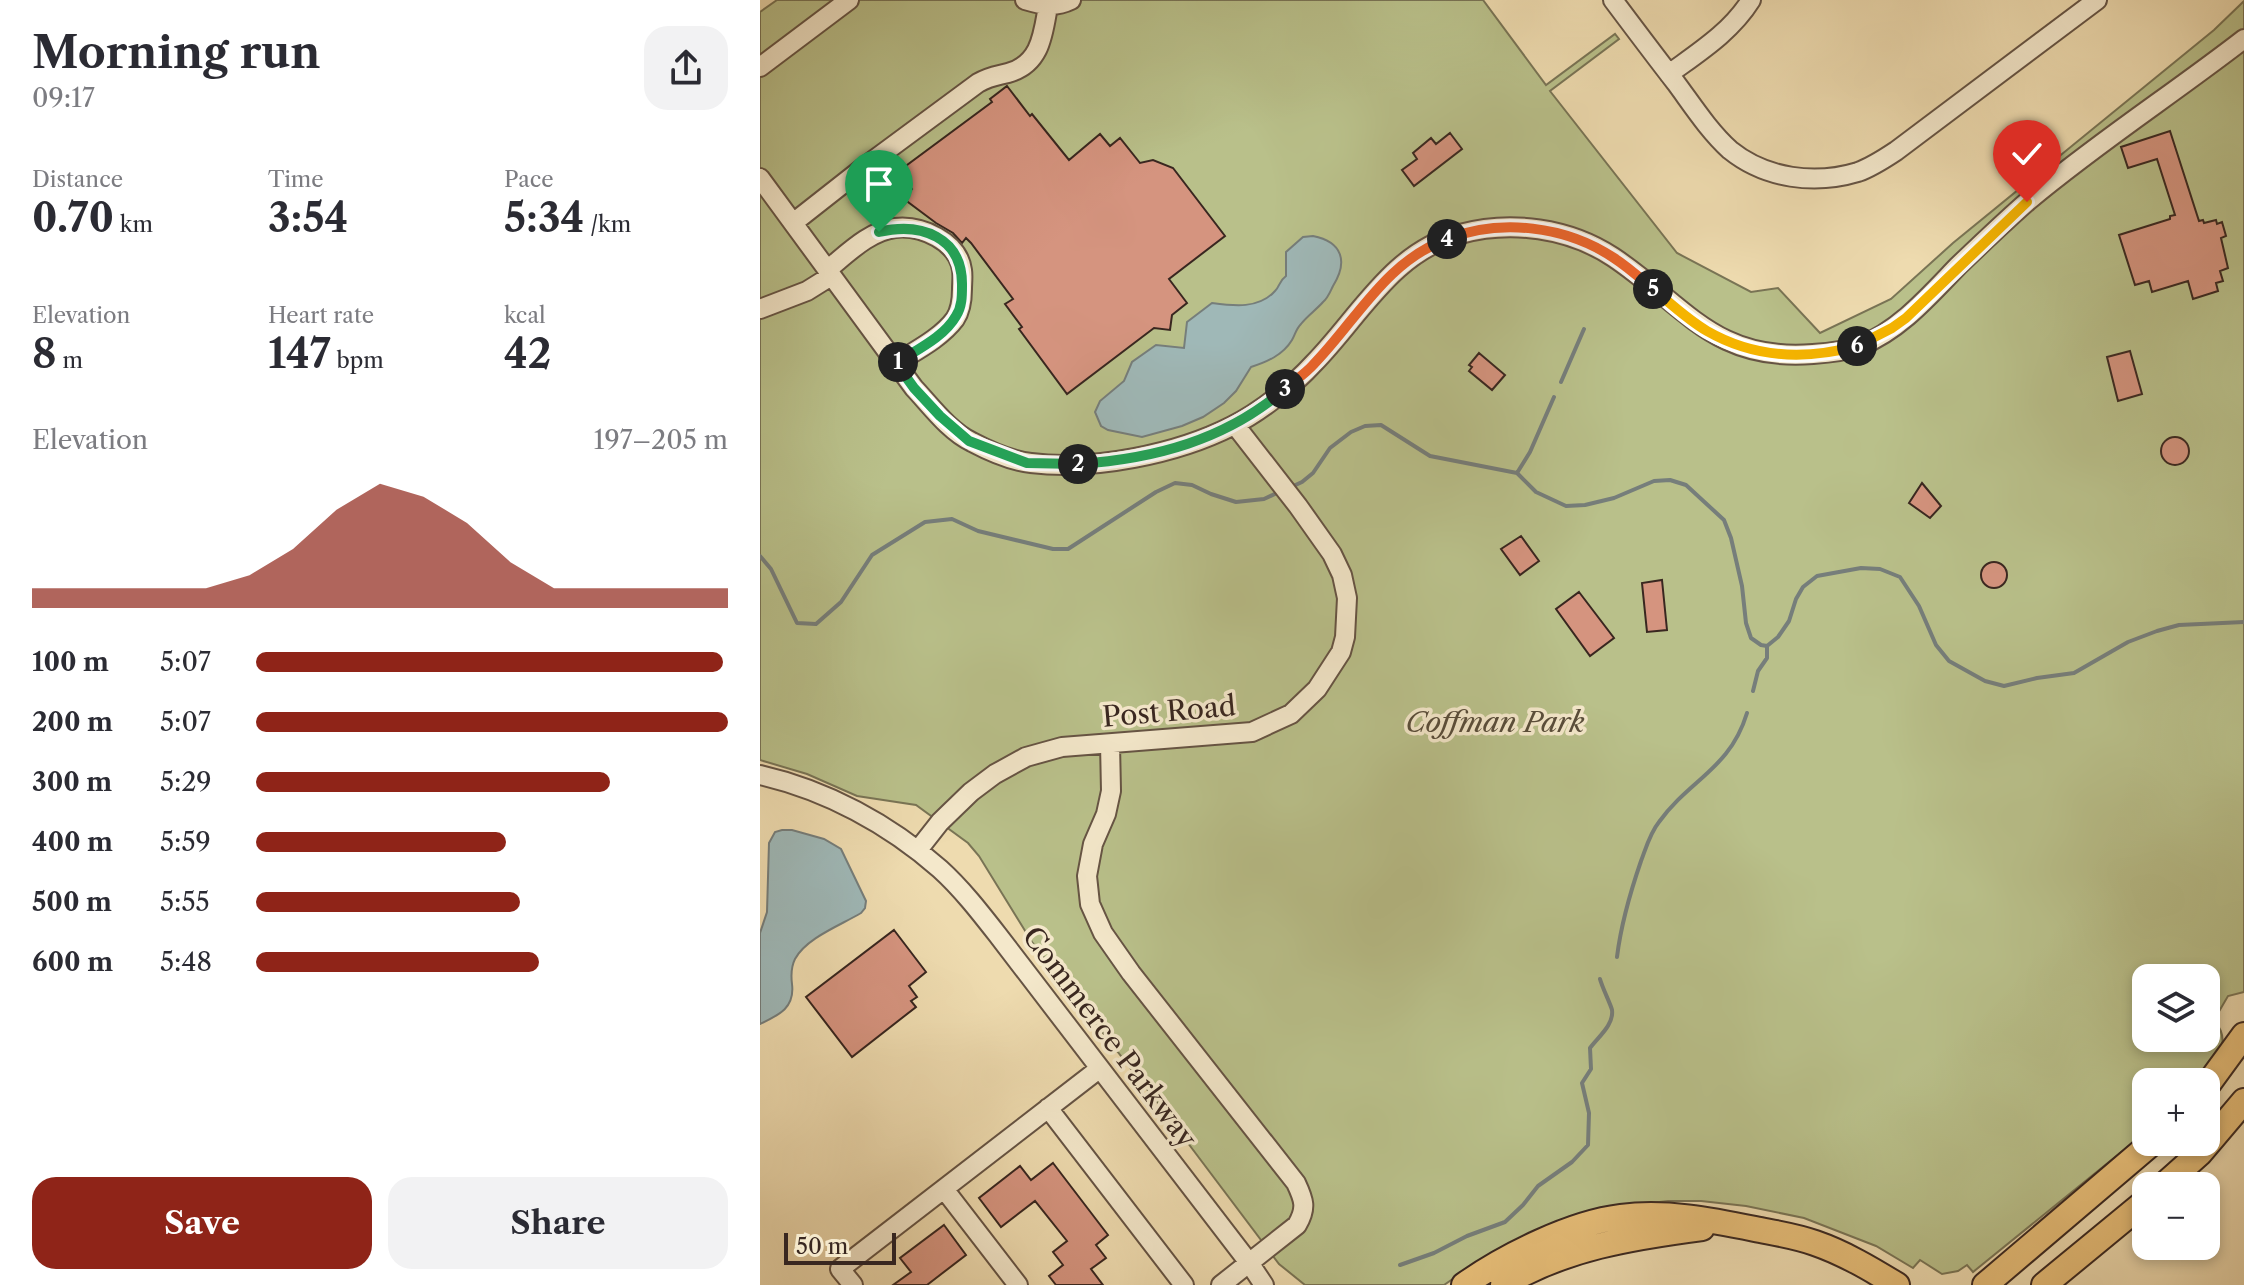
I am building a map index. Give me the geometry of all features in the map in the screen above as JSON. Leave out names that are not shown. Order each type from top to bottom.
[{"type":"main road","points":[[2220,1070],[2244,1035]]},
{"type":"main road","points":[[2179,1172],[2200,1153],[2244,1101]]},
{"type":"main road","points":[[1985,1285],[2137,1156]]},
{"type":"main road","points":[[2044,1285],[2132,1213]]},
{"type":"main road","points":[[1464,1285],[1490,1267],[1533,1245],[1589,1224],[1619,1217],[1655,1214],[1732,1224],[1813,1242],[1897,1285]]},
{"type":"main road","points":[[1503,1285],[1534,1269],[1596,1246],[1732,1224]]},
{"type":"street","points":[[760,67],[849,0]]},
{"type":"street","points":[[1025,0],[1048,6],[1062,5],[1071,0]]},
{"type":"street","points":[[1613,0],[1710,129],[1730,149],[1748,162],[1772,172],[1803,179],[1827,178],[1859,171],[1896,151],[2097,0]]},
{"type":"street","points":[[1669,74],[1723,34],[1751,0]]},
{"type":"street","points":[[793,223],[978,83],[1022,67],[1038,52],[1048,6]]},
{"type":"street","points":[[760,178],[914,388],[969,441],[1027,463],[1099,463],[1168,451],[1235,425],[1278,395],[1313,365],[1378,286],[1403,263],[1432,244],[1461,233],[1522,227],[1552,232],[1589,244],[1625,266],[1704,329],[1749,349],[1800,355],[1861,345],[1906,318],[1996,230],[2065,170],[2244,39]]},
{"type":"street","points":[[760,309],[807,291],[879,232],[911,228],[929,232],[942,240],[959,261],[962,270],[960,310],[955,319],[931,340],[896,363]]},
{"type":"street","name":"Post Road","points":[[918,850],[949,812],[995,774],[1026,757],[1062,747],[1252,732],[1291,714],[1317,689],[1341,652],[1345,637],[1347,598],[1342,575],[1332,554],[1298,506],[1235,425]]},
{"type":"street","points":[[1110,744],[1111,791],[1106,814],[1093,844],[1087,876],[1090,904],[1103,933],[1124,963],[1296,1183],[1303,1199],[1304,1215],[1297,1225],[1221,1285]]},
{"type":"street","points":[[760,775],[818,793],[860,813],[918,850]]},
{"type":"street","name":"Commerce Parkway","points":[[918,850],[968,898],[1264,1285]]},
{"type":"street","points":[[853,1285],[840,1269],[1099,1069]]},
{"type":"street","points":[[1048,1108],[1184,1285]]},
{"type":"street","points":[[944,1189],[1018,1285]]},
{"type":"street","name":"Commerce Parkway","points":[[1250,1264],[1273,1285]]},
{"type":"green space","name":"Coffman Park","points":[[777,0],[1483,0],[1546,85],[1615,34],[1619,39],[1550,91],[1677,253],[1751,292],[1778,288],[1820,333],[1891,299],[1953,243],[2214,30],[2244,1],[2244,992],[2228,996],[2220,1010],[2220,964],[2132,964],[2132,1052],[2219,1052],[2215,1060],[2208,1068],[2132,1068],[2132,1143],[1973,1272],[1967,1265],[1958,1271],[1942,1274],[1920,1260],[1913,1268],[1876,1246],[1804,1218],[1746,1206],[1668,1201],[1634,1205],[1506,1245],[1444,1285],[1305,1285],[1279,1264],[1032,942],[968,843],[916,805],[857,796],[807,774],[760,760],[760,12]]},
{"type":"water","points":[[1313,236],[1331,243],[1340,254],[1338,277],[1328,297],[1299,326],[1284,350],[1251,367],[1236,391],[1224,403],[1182,426],[1142,437],[1101,426],[1095,412],[1100,401],[1124,381],[1132,362],[1156,345],[1184,348],[1187,322],[1212,303],[1246,305],[1269,297],[1286,276],[1286,252],[1303,237]]},
{"type":"water","points":[[782,830],[824,839],[841,849],[866,901],[861,913],[815,938],[800,951],[793,965],[788,1005],[760,1024],[760,933],[767,912],[769,843],[775,832]]},
{"type":"building","points":[[1007,86],[1069,160],[1100,134],[1110,146],[1120,138],[1140,163],[1153,160],[1173,168],[1225,236],[1169,279],[1187,303],[1172,315],[1170,330],[1154,328],[1067,394],[1019,329],[1022,327],[1005,304],[1013,299],[971,243],[966,238],[962,243],[953,233],[904,199],[912,189],[899,171],[992,102],[990,99]]},
{"type":"building","points":[[2170,131],[2199,221],[2222,222],[2226,236],[2221,238],[2228,268],[2220,271],[2223,281],[2216,283],[2218,291],[2193,299],[2188,281],[2152,292],[2149,281],[2135,285],[2119,235],[2175,215],[2157,159],[2128,168],[2121,147]]},
{"type":"building","points":[[1450,133],[1462,149],[1414,186],[1402,170],[1417,159],[1413,153],[1431,138],[1436,144]]},
{"type":"building","points":[[2130,351],[2142,394],[2118,401],[2107,357]]},
{"type":"building","points":[[1479,353],[1505,375],[1492,390],[1469,371],[1472,367],[1469,365]]},
{"type":"building","points":[[2175,437],[2185,441],[2189,451],[2185,461],[2175,465],[2165,461],[2161,451],[2165,441]]},
{"type":"building","points":[[1922,483],[1941,506],[1930,518],[1909,503]]},
{"type":"building","points":[[1521,536],[1539,561],[1520,575],[1501,549]]},
{"type":"building","points":[[1994,562],[2003,566],[2007,575],[2003,584],[1994,588],[1985,584],[1981,575],[1985,566]]},
{"type":"building","points":[[1662,580],[1667,630],[1647,632],[1642,583]]},
{"type":"building","points":[[1579,592],[1614,638],[1590,656],[1556,609]]},
{"type":"building","points":[[894,930],[926,972],[909,986],[917,997],[911,1001],[916,1007],[852,1057],[806,997]]},
{"type":"building","points":[[1053,1163],[1108,1235],[1096,1245],[1106,1258],[1091,1269],[1103,1285],[1056,1285],[1049,1276],[1063,1265],[1053,1252],[1067,1241],[1035,1201],[1001,1227],[979,1198],[1020,1166],[1031,1180]]},
{"type":"building","points":[[944,1225],[966,1255],[927,1285],[893,1285],[911,1272],[900,1258]]},
{"type":"waterway","points":[[1561,382],[1584,329]]},
{"type":"waterway","points":[[1517,473],[1530,452],[1554,397]]},
{"type":"waterway","points":[[1289,488],[1313,473],[1330,448],[1351,432],[1365,426],[1381,425],[1430,456],[1517,473],[1536,492],[1566,506],[1614,498],[1654,481],[1670,480],[1686,485],[1724,520],[1742,586],[1746,623],[1751,638],[1761,645],[1767,646],[1778,637],[1789,621],[1803,587],[1817,576],[1861,568],[1880,569],[1900,577],[1919,606],[1936,645],[1949,661],[1985,681],[2004,686],[2074,673],[2128,642],[2179,625],[2244,622]]},
{"type":"waterway","points":[[760,556],[771,569],[797,623],[816,624],[841,602],[872,555],[925,522],[952,519],[978,531],[1053,549],[1068,549],[1175,483],[1192,485],[1236,502],[1264,499],[1281,491]]},
{"type":"waterway","points":[[1753,691],[1758,671],[1767,658],[1767,646]]},
{"type":"waterway","points":[[1617,957],[1630,897],[1653,831],[1671,807],[1720,761],[1740,732],[1747,713]]},
{"type":"waterway","points":[[1400,1265],[1505,1222],[1538,1186],[1572,1162],[1588,1145],[1589,1113],[1582,1083],[1591,1069],[1590,1048],[1608,1026],[1612,1015],[1600,979]]},
{"type":"route","points":[[879,232],[895,228],[929,232],[942,240],[959,261],[962,270],[960,310],[955,319],[946,329],[896,363],[914,388],[969,441],[1027,463],[1063,465],[1099,463],[1168,451],[1235,425],[1278,395],[1313,365],[1378,286],[1403,263],[1432,244],[1461,233],[1522,227],[1572,237],[1612,257],[1686,316],[1724,340],[1767,353],[1800,355],[1861,345],[1892,328],[1920,306],[2027,202]]}]
